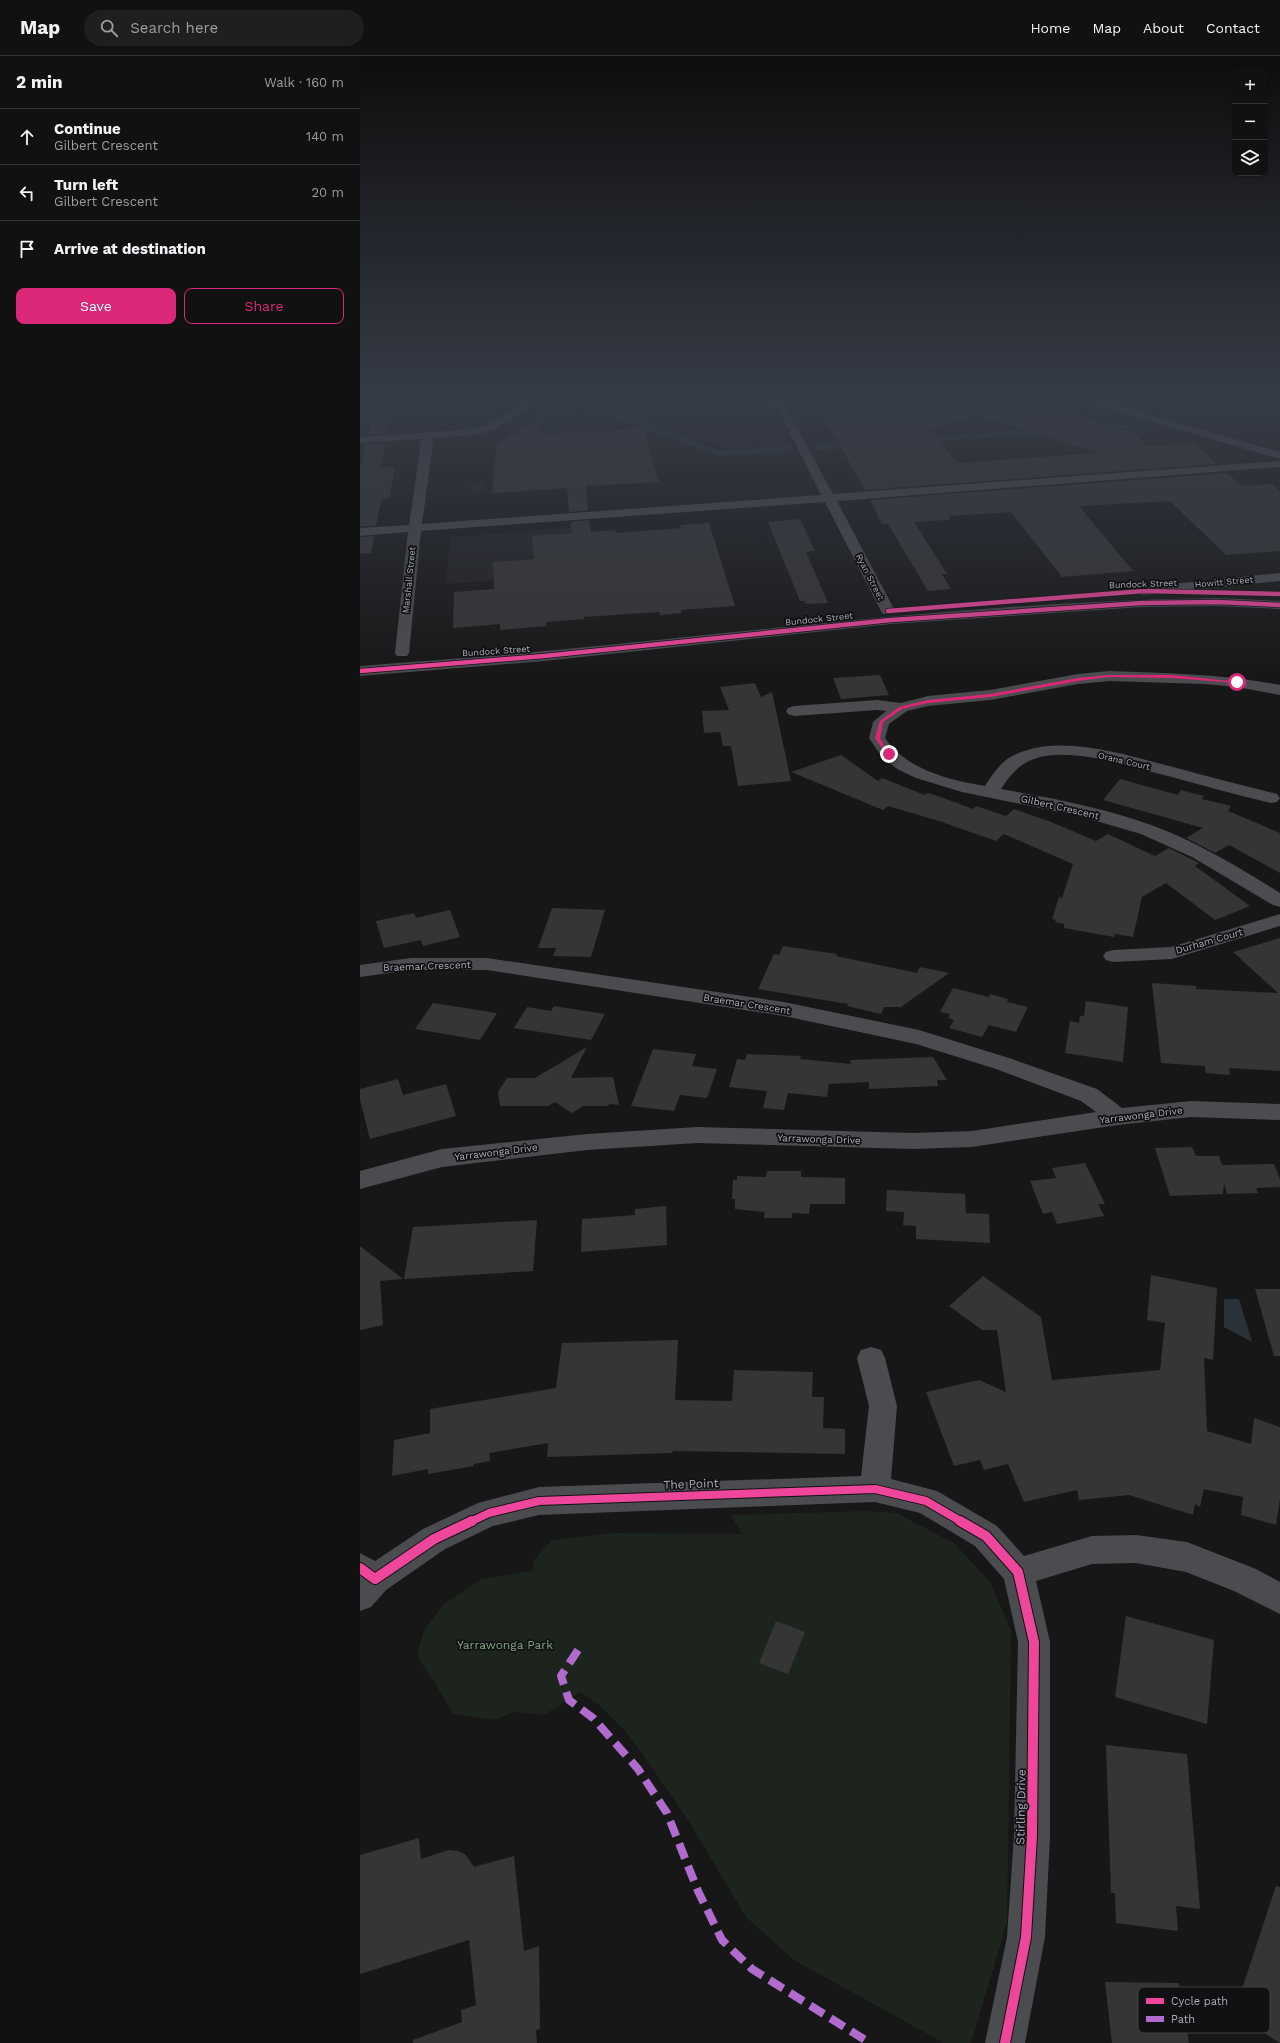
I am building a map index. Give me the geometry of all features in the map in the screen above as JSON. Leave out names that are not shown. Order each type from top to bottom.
[{"type":"main road","name":"Bundock Street","points":[[448,650],[888,611],[1144,591],[1280,594]]},
{"type":"main road","name":"Bundock Street","points":[[360,671],[544,656],[891,620],[1142,603],[1217,602],[1280,605]]},
{"type":"main road","points":[[395,654],[417,652]]},
{"type":"street","name":"Marshall Street","points":[[395,654],[420,493]]},
{"type":"street","name":"Ryan Street","points":[[826,493],[888,611]]},
{"type":"street","points":[[360,532],[902,493]]},
{"type":"street","name":"Howitt Street","points":[[1144,591],[1280,578]]},
{"type":"street","name":"Gilbert Crescent","points":[[1280,690],[1237,682],[1204,679],[1109,676],[990,695],[928,701],[901,708],[881,722],[877,738],[889,754],[912,769],[939,781],[1077,810],[1152,832],[1179,843],[1211,859],[1280,901]]},
{"type":"street","name":"Gilbert Crescent","points":[[794,711],[877,705],[901,708]]},
{"type":"street","name":"Orana Court","points":[[990,792],[1007,768],[1031,754],[1082,753],[1109,756],[1271,798]]},
{"type":"street","name":"Durham Court","points":[[1113,956],[1172,953],[1280,920]]},
{"type":"street","name":"Braemar Crescent","points":[[360,971],[411,964],[487,964],[784,1009],[919,1037],[1004,1064],[1089,1094],[1118,1117]]},
{"type":"street","name":"Yarrawonga Drive","points":[[360,1180],[442,1158],[587,1142],[697,1135],[913,1141],[972,1139],[1118,1117],[1191,1109],[1280,1112]]},
{"type":"street","points":[[871,1358],[883,1406],[875,1489]]},
{"type":"street","name":"The Point","points":[[365,1581],[434,1539],[488,1513],[539,1501],[875,1489],[926,1501],[986,1536],[1018,1572]]},
{"type":"street","points":[[1018,1572],[1092,1550],[1136,1549],[1187,1557],[1245,1580],[1280,1599]]},
{"type":"street","name":"Stirling Drive","points":[[1005,2043],[1026,1937],[1032,1836],[1034,1642],[1018,1572]]},
{"type":"shaded area","points":[[582,527],[592,573],[446,584],[450,537]]},
{"type":"shaded area","points":[[1224,1299],[1239,1299],[1252,1342],[1224,1327]]},
{"type":"green space","name":"Yarrawonga Park","points":[[868,1511],[897,1513],[955,1544],[991,1583],[1011,1631],[1007,1922],[971,2043],[944,2043],[794,1960],[746,1917],[688,1820],[646,1759],[625,1731],[599,1705],[581,1692],[544,1715],[515,1712],[494,1720],[454,1714],[417,1655],[424,1630],[443,1605],[481,1579],[532,1571],[534,1560],[552,1540],[614,1533],[742,1534],[731,1515]]},
{"type":"building","points":[[360,493],[391,493],[390,498],[381,499],[376,526],[360,526]]},
{"type":"building","points":[[567,493],[587,493],[588,510],[569,512]]},
{"type":"building","points":[[966,493],[1280,493],[1280,551],[1226,555],[1170,501],[1079,506],[1133,571],[1062,577],[1011,512],[949,516],[951,519],[914,522],[947,574],[942,574],[951,589],[928,591],[888,524],[882,524],[870,500]]},
{"type":"building","points":[[800,519],[815,551],[806,552],[828,603],[806,604],[804,601],[800,601],[768,522]]},
{"type":"building","points":[[589,520],[591,532],[615,530],[616,533],[681,528],[680,525],[709,523],[735,606],[681,610],[682,613],[660,615],[659,612],[584,617],[584,619],[546,622],[546,626],[500,630],[500,624],[453,628],[454,592],[494,589],[493,562],[534,559],[532,536],[572,533],[570,522]]},
{"type":"building","points":[[374,536],[371,554],[360,553],[360,537]]},
{"type":"building","points":[[880,675],[889,695],[841,699],[833,678]]},
{"type":"building","points":[[755,683],[761,697],[772,692],[791,781],[738,786],[731,746],[723,746],[720,732],[704,733],[702,711],[729,710],[720,687]]},
{"type":"building","points":[[841,755],[878,781],[882,778],[925,795],[928,793],[973,809],[976,806],[1006,816],[1014,809],[1051,822],[1096,841],[1108,834],[1155,856],[1169,848],[1199,863],[1195,866],[1250,906],[1215,920],[1166,883],[1142,897],[1133,937],[1115,934],[1114,937],[1064,928],[1064,924],[1055,922],[1056,920],[1052,919],[1059,897],[1062,898],[1073,864],[1004,834],[996,841],[939,821],[888,806],[883,810],[791,772]]},
{"type":"building","points":[[1120,779],[1178,795],[1181,790],[1204,796],[1202,799],[1231,806],[1228,811],[1280,833],[1280,873],[1229,845],[1215,853],[1186,838],[1203,828],[1103,800]]},
{"type":"building","points":[[552,908],[605,910],[591,957],[553,956],[556,948],[538,948]]},
{"type":"building","points":[[450,910],[460,937],[423,946],[421,940],[384,948],[376,921],[414,913],[416,918]]},
{"type":"building","points":[[1280,938],[1280,1071],[1229,1068],[1230,1075],[1206,1073],[1205,1066],[1161,1063],[1152,983],[1196,986],[1196,989],[1278,993],[1233,952]]},
{"type":"building","points":[[783,946],[837,954],[836,956],[917,973],[920,967],[949,973],[898,1009],[900,1007],[884,1007],[881,1014],[847,1006],[848,1004],[758,989],[774,954],[779,955]]},
{"type":"building","points":[[953,988],[989,997],[990,994],[1008,999],[1007,1002],[1028,1007],[1016,1032],[989,1025],[982,1037],[949,1028],[954,1020],[948,1018],[950,1014],[940,1012]]},
{"type":"building","points":[[1086,1001],[1128,1007],[1123,1062],[1065,1053],[1070,1021],[1079,1023],[1080,1016],[1084,1016]]},
{"type":"building","points":[[433,1003],[497,1013],[480,1040],[415,1029]]},
{"type":"building","points":[[554,1006],[605,1014],[591,1040],[514,1028],[527,1007],[551,1011]]},
{"type":"building","points":[[587,1047],[571,1078],[613,1077],[619,1105],[609,1104],[608,1106],[583,1106],[572,1113],[555,1102],[548,1106],[500,1106],[498,1092],[507,1078],[535,1078]]},
{"type":"building","points":[[653,1049],[696,1054],[692,1066],[717,1069],[707,1098],[680,1095],[674,1111],[631,1106]]},
{"type":"building","points":[[747,1054],[801,1056],[800,1059],[851,1064],[850,1060],[933,1057],[947,1080],[937,1080],[938,1086],[869,1089],[869,1082],[829,1084],[827,1097],[788,1093],[784,1110],[763,1108],[767,1091],[729,1087],[737,1059],[745,1060]]},
{"type":"building","points":[[398,1079],[403,1095],[446,1084],[456,1116],[370,1139],[360,1099],[360,1089]]},
{"type":"building","points":[[1192,1147],[1196,1156],[1219,1156],[1222,1165],[1274,1164],[1280,1179],[1280,1187],[1256,1188],[1258,1193],[1227,1194],[1224,1183],[1223,1194],[1170,1196],[1155,1148]]},
{"type":"building","points":[[1085,1163],[1105,1204],[1098,1204],[1104,1216],[1057,1224],[1052,1212],[1043,1214],[1030,1181],[1056,1178],[1052,1168]]},
{"type":"building","points":[[767,1171],[801,1171],[801,1177],[845,1178],[845,1204],[810,1204],[809,1214],[792,1213],[792,1218],[764,1218],[765,1212],[735,1209],[735,1199],[732,1199],[733,1180],[737,1180],[737,1176],[766,1177]]},
{"type":"building","points":[[887,1190],[965,1194],[966,1213],[989,1214],[990,1243],[916,1239],[916,1226],[903,1225],[904,1212],[886,1211]]},
{"type":"building","points":[[666,1206],[667,1245],[581,1252],[582,1219],[635,1215],[635,1209]]},
{"type":"building","points":[[537,1220],[533,1271],[404,1279],[413,1227]]},
{"type":"building","points":[[360,1246],[403,1279],[380,1281],[383,1325],[360,1330]]},
{"type":"building","points":[[1151,1275],[1217,1288],[1213,1360],[1204,1358],[1207,1431],[1251,1444],[1254,1418],[1280,1427],[1280,1499],[1276,1525],[1241,1515],[1243,1497],[1204,1489],[1200,1507],[1195,1504],[1193,1515],[1129,1495],[1079,1500],[1077,1490],[1024,1502],[1008,1464],[984,1470],[980,1460],[954,1466],[926,1392],[979,1380],[1006,1392],[997,1330],[982,1330],[949,1306],[983,1276],[1041,1317],[1052,1380],[1160,1370],[1165,1323],[1147,1320]]},
{"type":"building","points":[[1255,1289],[1280,1289],[1280,1356],[1274,1356]]},
{"type":"building","points":[[678,1340],[675,1400],[732,1401],[734,1370],[813,1372],[812,1397],[824,1397],[823,1428],[845,1429],[845,1454],[673,1451],[672,1453],[547,1457],[548,1443],[489,1453],[490,1461],[474,1464],[474,1466],[428,1474],[428,1469],[392,1476],[394,1440],[430,1433],[430,1409],[556,1388],[562,1343]]},
{"type":"building","points":[[1126,1616],[1214,1640],[1207,1724],[1115,1697]]},
{"type":"building","points":[[776,1621],[805,1632],[788,1674],[759,1663]]},
{"type":"building","points":[[1106,1745],[1187,1754],[1200,1909],[1176,1906],[1178,1931],[1116,1923],[1115,1893],[1111,1893]]},
{"type":"building","points":[[419,1838],[421,1859],[449,1850],[458,1851],[465,1854],[474,1867],[514,1856],[524,1951],[539,1946],[540,2029],[536,2030],[537,2043],[413,2043],[413,2040],[462,2022],[461,2010],[476,2005],[469,1940],[360,1974],[360,1855]]},
{"type":"building","points":[[1276,1886],[1280,1887],[1280,2043],[1264,2033],[1270,2033],[1270,1987],[1243,1987]]},
{"type":"building","points":[[1105,1982],[1179,1983],[1180,1987],[1138,1987],[1138,2033],[1187,2033],[1189,2043],[1112,2043]]},
{"type":"marked path","points":[[578,1650],[561,1676],[569,1700],[593,1718],[638,1769],[667,1813],[698,1891],[722,1940],[752,1969],[870,2043]]},
{"type":"cycle path","points":[[888,611],[1144,591],[1280,594]]},
{"type":"cycle path","points":[[360,671],[544,656],[891,620],[1142,603],[1217,602],[1280,605]]},
{"type":"cycle path","points":[[360,1568],[375,1579],[434,1539],[489,1513],[539,1501],[875,1489],[926,1501],[986,1536],[1018,1572],[1034,1642],[1032,1836],[1026,1937],[1005,2043]]},
{"type":"route","points":[[889,754],[877,738],[881,722],[901,708],[928,701],[990,695],[1078,679],[1109,676],[1140,675],[1237,682]]}]
